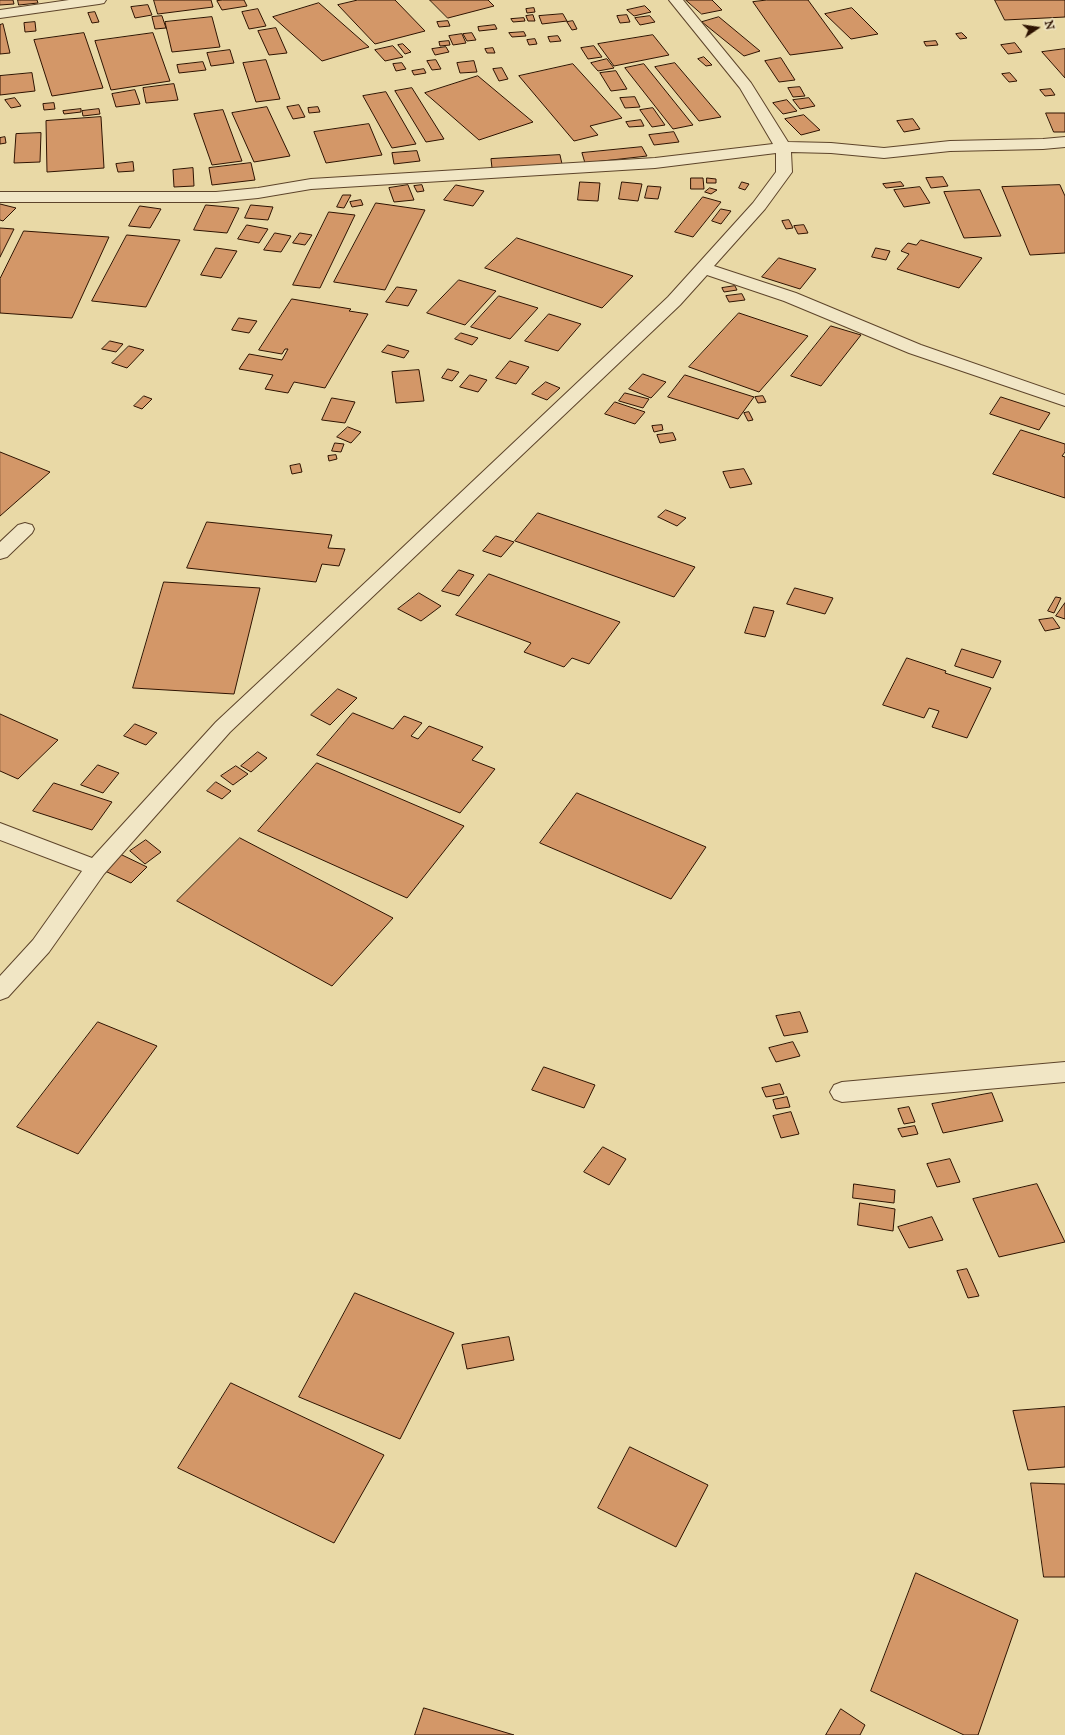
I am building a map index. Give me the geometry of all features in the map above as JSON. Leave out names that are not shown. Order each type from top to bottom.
[{"type":"street","points":[[0,14],[99,0]]},
{"type":"street","points":[[0,992],[41,946],[96,868],[223,727],[674,301],[758,206],[784,172],[785,165],[783,147],[746,86],[676,0]]},
{"type":"street","points":[[0,197],[216,197],[258,193],[311,184],[655,162],[783,147],[831,148],[884,153],[950,146],[1043,144],[1065,142]]},
{"type":"street","points":[[703,268],[790,297],[915,349],[1065,401]]},
{"type":"street","points":[[0,552],[25,529]]},
{"type":"street","points":[[0,831],[96,868]]},
{"type":"street","points":[[842,1092],[1065,1072]]},
{"type":"building","points":[[0,0],[13,0],[14,4],[0,5]]},
{"type":"building","points":[[18,0],[37,0],[38,3],[19,5]]},
{"type":"building","points":[[154,0],[211,0],[213,7],[158,14]]},
{"type":"building","points":[[244,0],[247,6],[222,10],[217,1]]},
{"type":"building","points":[[358,0],[395,0],[425,31],[375,44],[338,5]]},
{"type":"building","points":[[430,0],[488,0],[494,6],[448,18]]},
{"type":"building","points":[[686,0],[712,0],[722,10],[702,14]]},
{"type":"building","points":[[767,0],[808,0],[843,48],[790,55],[753,2]]},
{"type":"building","points":[[995,0],[1065,0],[1065,17],[1005,20]]},
{"type":"building","points":[[319,3],[369,47],[322,61],[273,17]]},
{"type":"building","points":[[148,5],[152,15],[135,18],[131,7]]},
{"type":"building","points":[[645,6],[651,12],[634,16],[627,10]]},
{"type":"building","points":[[534,8],[535,12],[527,13],[526,9]]},
{"type":"building","points":[[852,8],[878,34],[851,39],[825,14]]},
{"type":"building","points":[[258,9],[266,26],[249,29],[242,12]]},
{"type":"building","points":[[95,12],[99,22],[92,23],[88,13]]},
{"type":"building","points":[[563,14],[567,21],[542,24],[539,16]]},
{"type":"building","points":[[533,15],[535,21],[528,21],[526,16]]},
{"type":"building","points":[[627,15],[630,22],[620,23],[617,16]]},
{"type":"building","points":[[162,16],[166,28],[155,29],[152,17]]},
{"type":"building","points":[[650,16],[655,22],[640,25],[635,18]]},
{"type":"building","points":[[212,17],[220,47],[172,52],[165,22]]},
{"type":"building","points":[[719,17],[760,51],[744,56],[702,22]]},
{"type":"building","points":[[524,18],[525,21],[513,22],[511,19]]},
{"type":"building","points":[[448,21],[450,26],[439,27],[437,22]]},
{"type":"building","points":[[573,21],[577,29],[572,30],[567,22]]},
{"type":"building","points":[[35,22],[36,31],[25,32],[24,23]]},
{"type":"building","points":[[3,24],[10,53],[0,54],[0,25]]},
{"type":"building","points":[[495,25],[497,29],[479,31],[478,27]]},
{"type":"building","points":[[276,28],[287,53],[269,55],[258,31]]},
{"type":"building","points":[[524,32],[526,36],[512,37],[509,33]]},
{"type":"building","points":[[84,33],[103,88],[52,96],[34,40]]},
{"type":"building","points":[[153,33],[170,81],[111,90],[95,41]]},
{"type":"building","points":[[472,33],[476,40],[467,41],[463,34]]},
{"type":"building","points":[[962,33],[967,38],[960,39],[956,34]]},
{"type":"building","points":[[462,34],[466,43],[453,45],[449,36]]},
{"type":"building","points":[[653,35],[669,55],[614,66],[598,44]]},
{"type":"building","points":[[558,36],[561,41],[550,42],[548,37]]},
{"type":"building","points":[[535,39],[537,44],[529,45],[527,40]]},
{"type":"building","points":[[449,41],[450,45],[440,46],[439,42]]},
{"type":"building","points":[[936,41],[938,45],[926,46],[924,42]]},
{"type":"building","points":[[1015,43],[1022,52],[1008,54],[1001,45]]},
{"type":"building","points":[[403,44],[411,52],[405,54],[398,45]]},
{"type":"building","points":[[393,46],[403,57],[385,61],[375,50]]},
{"type":"building","points":[[594,46],[602,57],[588,59],[581,48]]},
{"type":"building","points":[[446,47],[449,52],[435,55],[432,49]]},
{"type":"building","points":[[493,48],[495,53],[487,53],[485,49]]},
{"type":"building","points":[[1065,49],[1065,78],[1042,52]]},
{"type":"building","points":[[230,50],[234,63],[211,66],[207,53]]},
{"type":"building","points":[[704,57],[712,65],[706,66],[698,59]]},
{"type":"building","points":[[781,58],[795,80],[779,82],[765,61]]},
{"type":"building","points":[[607,59],[614,68],[598,71],[591,63]]},
{"type":"building","points":[[266,60],[280,99],[256,102],[243,63]]},
{"type":"building","points":[[436,60],[441,69],[432,70],[427,61]]},
{"type":"building","points":[[474,61],[477,72],[460,73],[457,63]]},
{"type":"building","points":[[203,62],[206,70],[179,73],[177,65]]},
{"type":"building","points":[[402,63],[406,69],[396,71],[393,64]]},
{"type":"building","points":[[675,63],[721,117],[699,121],[655,67]]},
{"type":"building","points":[[573,64],[622,118],[590,126],[598,135],[574,141],[519,76]]},
{"type":"building","points":[[644,64],[693,125],[673,129],[625,68]]},
{"type":"building","points":[[502,68],[508,79],[499,81],[493,69]]},
{"type":"building","points":[[424,69],[426,73],[414,75],[412,71]]},
{"type":"building","points":[[616,71],[627,89],[611,91],[600,73]]},
{"type":"building","points":[[32,73],[35,91],[0,95],[0,76]]},
{"type":"building","points":[[1010,73],[1017,81],[1009,82],[1002,74]]},
{"type":"building","points":[[478,76],[533,122],[479,140],[425,93]]},
{"type":"building","points":[[174,84],[178,100],[146,103],[143,88]]},
{"type":"building","points":[[800,87],[805,96],[793,97],[788,88]]},
{"type":"building","points":[[412,88],[444,139],[426,142],[395,91]]},
{"type":"building","points":[[1051,89],[1055,95],[1045,96],[1040,90]]},
{"type":"building","points":[[135,90],[140,104],[116,107],[112,94]]},
{"type":"building","points":[[386,92],[416,144],[392,148],[363,96]]},
{"type":"building","points":[[635,97],[640,107],[625,108],[620,98]]},
{"type":"building","points":[[15,98],[21,106],[11,108],[5,100]]},
{"type":"building","points":[[809,98],[815,106],[800,109],[793,100]]},
{"type":"building","points":[[787,100],[797,111],[783,114],[773,103]]},
{"type":"building","points":[[54,103],[55,109],[44,110],[43,104]]},
{"type":"building","points":[[299,105],[305,117],[293,119],[287,107]]},
{"type":"building","points":[[267,107],[290,156],[254,162],[232,113]]},
{"type":"building","points":[[318,107],[320,112],[309,113],[308,108]]},
{"type":"building","points":[[653,108],[665,125],[652,127],[640,110]]},
{"type":"building","points":[[81,109],[81,112],[64,114],[63,111]]},
{"type":"building","points":[[99,109],[100,114],[83,116],[82,111]]},
{"type":"building","points":[[223,110],[242,161],[212,165],[194,114]]},
{"type":"building","points":[[1046,113],[1065,113],[1065,132],[1054,132]]},
{"type":"building","points":[[804,115],[820,130],[801,135],[785,119]]},
{"type":"building","points":[[101,117],[104,168],[47,172],[46,121]]},
{"type":"building","points":[[913,119],[920,129],[904,132],[897,121]]},
{"type":"building","points":[[641,120],[644,126],[629,127],[626,122]]},
{"type":"building","points":[[369,124],[382,155],[326,163],[314,132]]},
{"type":"building","points":[[674,132],[679,142],[654,145],[649,135]]},
{"type":"building","points":[[41,133],[40,162],[14,163],[16,134]]},
{"type":"building","points":[[5,137],[6,143],[0,144],[0,138]]},
{"type":"building","points":[[642,147],[647,156],[585,163],[582,153]]},
{"type":"building","points":[[417,151],[420,161],[394,164],[392,153]]},
{"type":"building","points":[[560,155],[562,164],[492,168],[491,159]]},
{"type":"building","points":[[133,162],[134,171],[118,172],[116,164]]},
{"type":"building","points":[[251,163],[255,180],[212,185],[209,168]]},
{"type":"building","points":[[193,168],[194,186],[174,187],[173,170]]},
{"type":"building","points":[[943,177],[948,186],[931,188],[926,178]]},
{"type":"building","points":[[691,178],[703,178],[704,189],[691,189]]},
{"type":"building","points":[[707,178],[716,179],[716,183],[707,183]]},
{"type":"building","points":[[580,182],[600,183],[598,201],[578,200]]},
{"type":"building","points":[[622,182],[642,184],[638,201],[619,199]]},
{"type":"building","points":[[742,182],[749,184],[745,190],[739,188]]},
{"type":"building","points":[[901,182],[904,186],[886,188],[883,184]]},
{"type":"building","points":[[408,185],[414,200],[394,202],[389,188]]},
{"type":"building","points":[[422,185],[424,191],[417,192],[414,186]]},
{"type":"building","points":[[456,185],[484,191],[473,206],[444,200]]},
{"type":"building","points":[[1060,185],[1065,196],[1065,253],[1030,255],[1002,187]]},
{"type":"building","points":[[648,186],[661,187],[658,199],[645,198]]},
{"type":"building","points":[[920,187],[930,203],[904,207],[894,190]]},
{"type":"building","points":[[710,188],[717,190],[711,194],[705,192]]},
{"type":"building","points":[[980,190],[1001,236],[964,238],[944,192]]},
{"type":"building","points":[[343,195],[351,195],[344,208],[337,207]]},
{"type":"building","points":[[703,197],[721,202],[693,237],[675,232]]},
{"type":"building","points":[[361,200],[363,205],[352,207],[350,202]]},
{"type":"building","points":[[376,203],[425,210],[385,290],[334,282]]},
{"type":"building","points":[[0,204],[16,208],[3,221],[0,220]]},
{"type":"building","points":[[206,205],[239,208],[227,233],[194,230]]},
{"type":"building","points":[[251,205],[273,207],[268,220],[245,218]]},
{"type":"building","points":[[140,206],[161,209],[150,228],[129,226]]},
{"type":"building","points":[[721,209],[731,211],[721,224],[712,221]]},
{"type":"building","points":[[329,212],[355,215],[320,288],[293,285]]},
{"type":"building","points":[[789,220],[793,228],[786,229],[782,221]]},
{"type":"building","points":[[247,225],[268,229],[259,243],[238,239]]},
{"type":"building","points":[[804,225],[808,233],[798,234],[794,226]]},
{"type":"building","points":[[0,228],[14,229],[0,257]]},
{"type":"building","points":[[24,231],[109,237],[72,318],[0,313],[0,279]]},
{"type":"building","points":[[275,233],[291,236],[281,252],[264,250]]},
{"type":"building","points":[[300,233],[312,235],[305,245],[293,243]]},
{"type":"building","points":[[127,235],[180,240],[146,307],[92,301]]},
{"type":"building","points":[[517,238],[633,276],[602,308],[485,268]]},
{"type":"building","points":[[921,240],[982,258],[959,288],[897,269],[909,254],[901,251],[908,243],[916,245]]},
{"type":"building","points":[[216,248],[237,251],[221,278],[201,275]]},
{"type":"building","points":[[876,248],[890,251],[886,260],[872,257]]},
{"type":"building","points":[[779,258],[816,269],[800,289],[762,277]]},
{"type":"building","points":[[459,280],[496,291],[465,325],[427,313]]},
{"type":"building","points":[[735,286],[737,290],[724,292],[722,288]]},
{"type":"building","points":[[397,287],[417,290],[408,306],[386,302]]},
{"type":"building","points":[[742,294],[745,300],[729,302],[726,296]]},
{"type":"building","points":[[499,296],[538,308],[510,339],[471,327]]},
{"type":"building","points":[[292,299],[351,309],[349,311],[368,314],[325,388],[294,382],[288,393],[265,389],[273,375],[239,369],[249,354],[282,360],[288,349],[285,349],[282,354],[259,350]]},
{"type":"building","points":[[739,313],[808,336],[759,392],[689,367]]},
{"type":"building","points":[[549,314],[581,324],[558,351],[525,341]]},
{"type":"building","points":[[239,318],[257,321],[249,333],[232,330]]},
{"type":"building","points":[[831,326],[861,335],[821,386],[791,376]]},
{"type":"building","points":[[461,333],[478,338],[472,345],[455,339]]},
{"type":"building","points":[[110,341],[123,344],[116,352],[102,349]]},
{"type":"building","points":[[388,345],[409,351],[404,358],[382,352]]},
{"type":"building","points":[[129,346],[144,350],[127,368],[112,363]]},
{"type":"building","points":[[510,361],[529,367],[516,384],[496,378]]},
{"type":"building","points":[[448,369],[459,372],[452,381],[442,378]]},
{"type":"building","points":[[419,370],[424,401],[396,403],[392,372]]},
{"type":"building","points":[[643,374],[666,382],[651,398],[629,389]]},
{"type":"building","points":[[470,375],[487,380],[478,392],[460,387]]},
{"type":"building","points":[[685,375],[754,397],[738,419],[668,397]]},
{"type":"building","points":[[546,382],[560,388],[547,400],[532,394]]},
{"type":"building","points":[[625,393],[649,399],[643,408],[619,401]]},
{"type":"building","points":[[144,396],[152,399],[142,409],[134,406]]},
{"type":"building","points":[[763,396],[766,402],[758,403],[755,397]]},
{"type":"building","points":[[1001,397],[1050,413],[1039,430],[990,414]]},
{"type":"building","points":[[332,398],[355,402],[345,423],[322,420]]},
{"type":"building","points":[[615,402],[645,412],[635,424],[605,414]]},
{"type":"building","points":[[749,412],[753,420],[748,421],[744,413]]},
{"type":"building","points":[[662,425],[663,430],[654,432],[652,426]]},
{"type":"building","points":[[348,427],[361,432],[351,443],[337,437]]},
{"type":"building","points":[[1021,430],[1065,444],[1065,452],[1062,456],[1065,457],[1065,498],[993,474]]},
{"type":"building","points":[[673,433],[676,440],[660,443],[657,435]]},
{"type":"building","points":[[335,443],[344,444],[341,452],[332,451]]},
{"type":"building","points":[[0,452],[50,472],[0,516]]},
{"type":"building","points":[[336,455],[337,459],[329,461],[328,456]]},
{"type":"building","points":[[300,464],[302,472],[292,474],[290,466]]},
{"type":"building","points":[[744,469],[752,484],[730,488],[723,472]]},
{"type":"building","points":[[666,510],[686,518],[677,526],[658,517]]},
{"type":"building","points":[[538,513],[695,567],[674,597],[515,541]]},
{"type":"building","points":[[207,522],[332,535],[328,548],[345,549],[339,566],[322,564],[316,582],[187,568]]},
{"type":"building","points":[[496,536],[514,542],[501,557],[483,551]]},
{"type":"building","points":[[459,570],[474,575],[459,596],[442,591]]},
{"type":"building","points":[[489,574],[620,622],[589,664],[572,658],[564,667],[524,652],[531,643],[456,615]]},
{"type":"building","points":[[164,582],[260,588],[234,694],[133,688]]},
{"type":"building","points":[[795,588],[833,598],[825,614],[787,604]]},
{"type":"building","points":[[419,593],[441,606],[421,621],[398,609]]},
{"type":"building","points":[[1056,597],[1061,598],[1054,613],[1048,611]]},
{"type":"building","points":[[1065,603],[1065,619],[1056,616]]},
{"type":"building","points":[[754,607],[774,611],[765,637],[745,633]]},
{"type":"building","points":[[1053,618],[1060,628],[1045,631],[1039,620]]},
{"type":"building","points":[[962,649],[1001,661],[993,678],[955,666]]},
{"type":"building","points":[[907,658],[946,671],[945,673],[991,688],[967,738],[932,727],[939,711],[929,708],[924,718],[883,705]]},
{"type":"building","points":[[338,689],[357,698],[330,725],[311,715]]},
{"type":"building","points":[[353,713],[393,729],[404,716],[422,723],[411,736],[418,739],[429,726],[483,747],[472,760],[495,769],[460,813],[317,755]]},
{"type":"building","points":[[0,714],[58,740],[18,779],[0,771]]},
{"type":"building","points":[[135,724],[157,733],[146,745],[124,736]]},
{"type":"building","points":[[258,752],[267,758],[251,772],[241,766]]},
{"type":"building","points":[[317,763],[464,826],[407,898],[258,831]]},
{"type":"building","points":[[98,765],[119,773],[103,793],[81,785]]},
{"type":"building","points":[[236,766],[248,774],[233,785],[221,776]]},
{"type":"building","points":[[216,782],[231,791],[222,799],[207,791]]},
{"type":"building","points":[[54,783],[112,802],[92,830],[33,811]]},
{"type":"building","points":[[577,793],[706,847],[671,899],[540,843]]},
{"type":"building","points":[[240,838],[393,918],[332,986],[177,901]]},
{"type":"building","points":[[146,840],[161,852],[145,864],[130,851]]},
{"type":"building","points":[[120,854],[147,867],[131,883],[105,871]]},
{"type":"building","points":[[800,1012],[808,1032],[784,1036],[776,1016]]},
{"type":"building","points":[[98,1022],[157,1046],[78,1154],[17,1127]]},
{"type":"building","points":[[793,1042],[800,1056],[776,1062],[769,1048]]},
{"type":"building","points":[[544,1067],[595,1085],[584,1108],[532,1090]]},
{"type":"building","points":[[780,1084],[784,1094],[766,1097],[762,1088]]},
{"type":"building","points":[[992,1093],[1003,1121],[943,1133],[932,1104]]},
{"type":"building","points":[[787,1097],[790,1107],[776,1109],[773,1100]]},
{"type":"building","points":[[909,1107],[915,1122],[904,1124],[898,1109]]},
{"type":"building","points":[[791,1112],[799,1134],[781,1138],[773,1116]]},
{"type":"building","points":[[915,1126],[918,1134],[902,1137],[898,1129]]},
{"type":"building","points":[[603,1147],[626,1159],[609,1185],[584,1172]]},
{"type":"building","points":[[950,1159],[960,1182],[937,1187],[927,1164]]},
{"type":"building","points":[[854,1184],[895,1190],[894,1203],[853,1198]]},
{"type":"building","points":[[1037,1184],[1065,1242],[999,1257],[973,1199]]},
{"type":"building","points":[[860,1203],[895,1209],[893,1231],[858,1225]]},
{"type":"building","points":[[932,1217],[943,1240],[909,1248],[898,1227]]},
{"type":"building","points":[[967,1269],[979,1296],[968,1298],[957,1271]]},
{"type":"building","points":[[355,1293],[454,1333],[400,1439],[299,1397]]},
{"type":"building","points":[[509,1337],[514,1360],[467,1369],[462,1345]]},
{"type":"building","points":[[231,1383],[384,1455],[334,1543],[178,1468]]},
{"type":"building","points":[[1065,1407],[1065,1467],[1028,1470],[1013,1411]]},
{"type":"building","points":[[630,1447],[708,1485],[676,1547],[598,1508]]},
{"type":"building","points":[[1031,1483],[1065,1484],[1065,1577],[1044,1577]]},
{"type":"building","points":[[916,1573],[1018,1620],[978,1735],[964,1735],[871,1691]]},
{"type":"building","points":[[424,1708],[514,1735],[415,1735]]},
{"type":"building","points":[[841,1709],[865,1725],[860,1735],[826,1735]]}]
